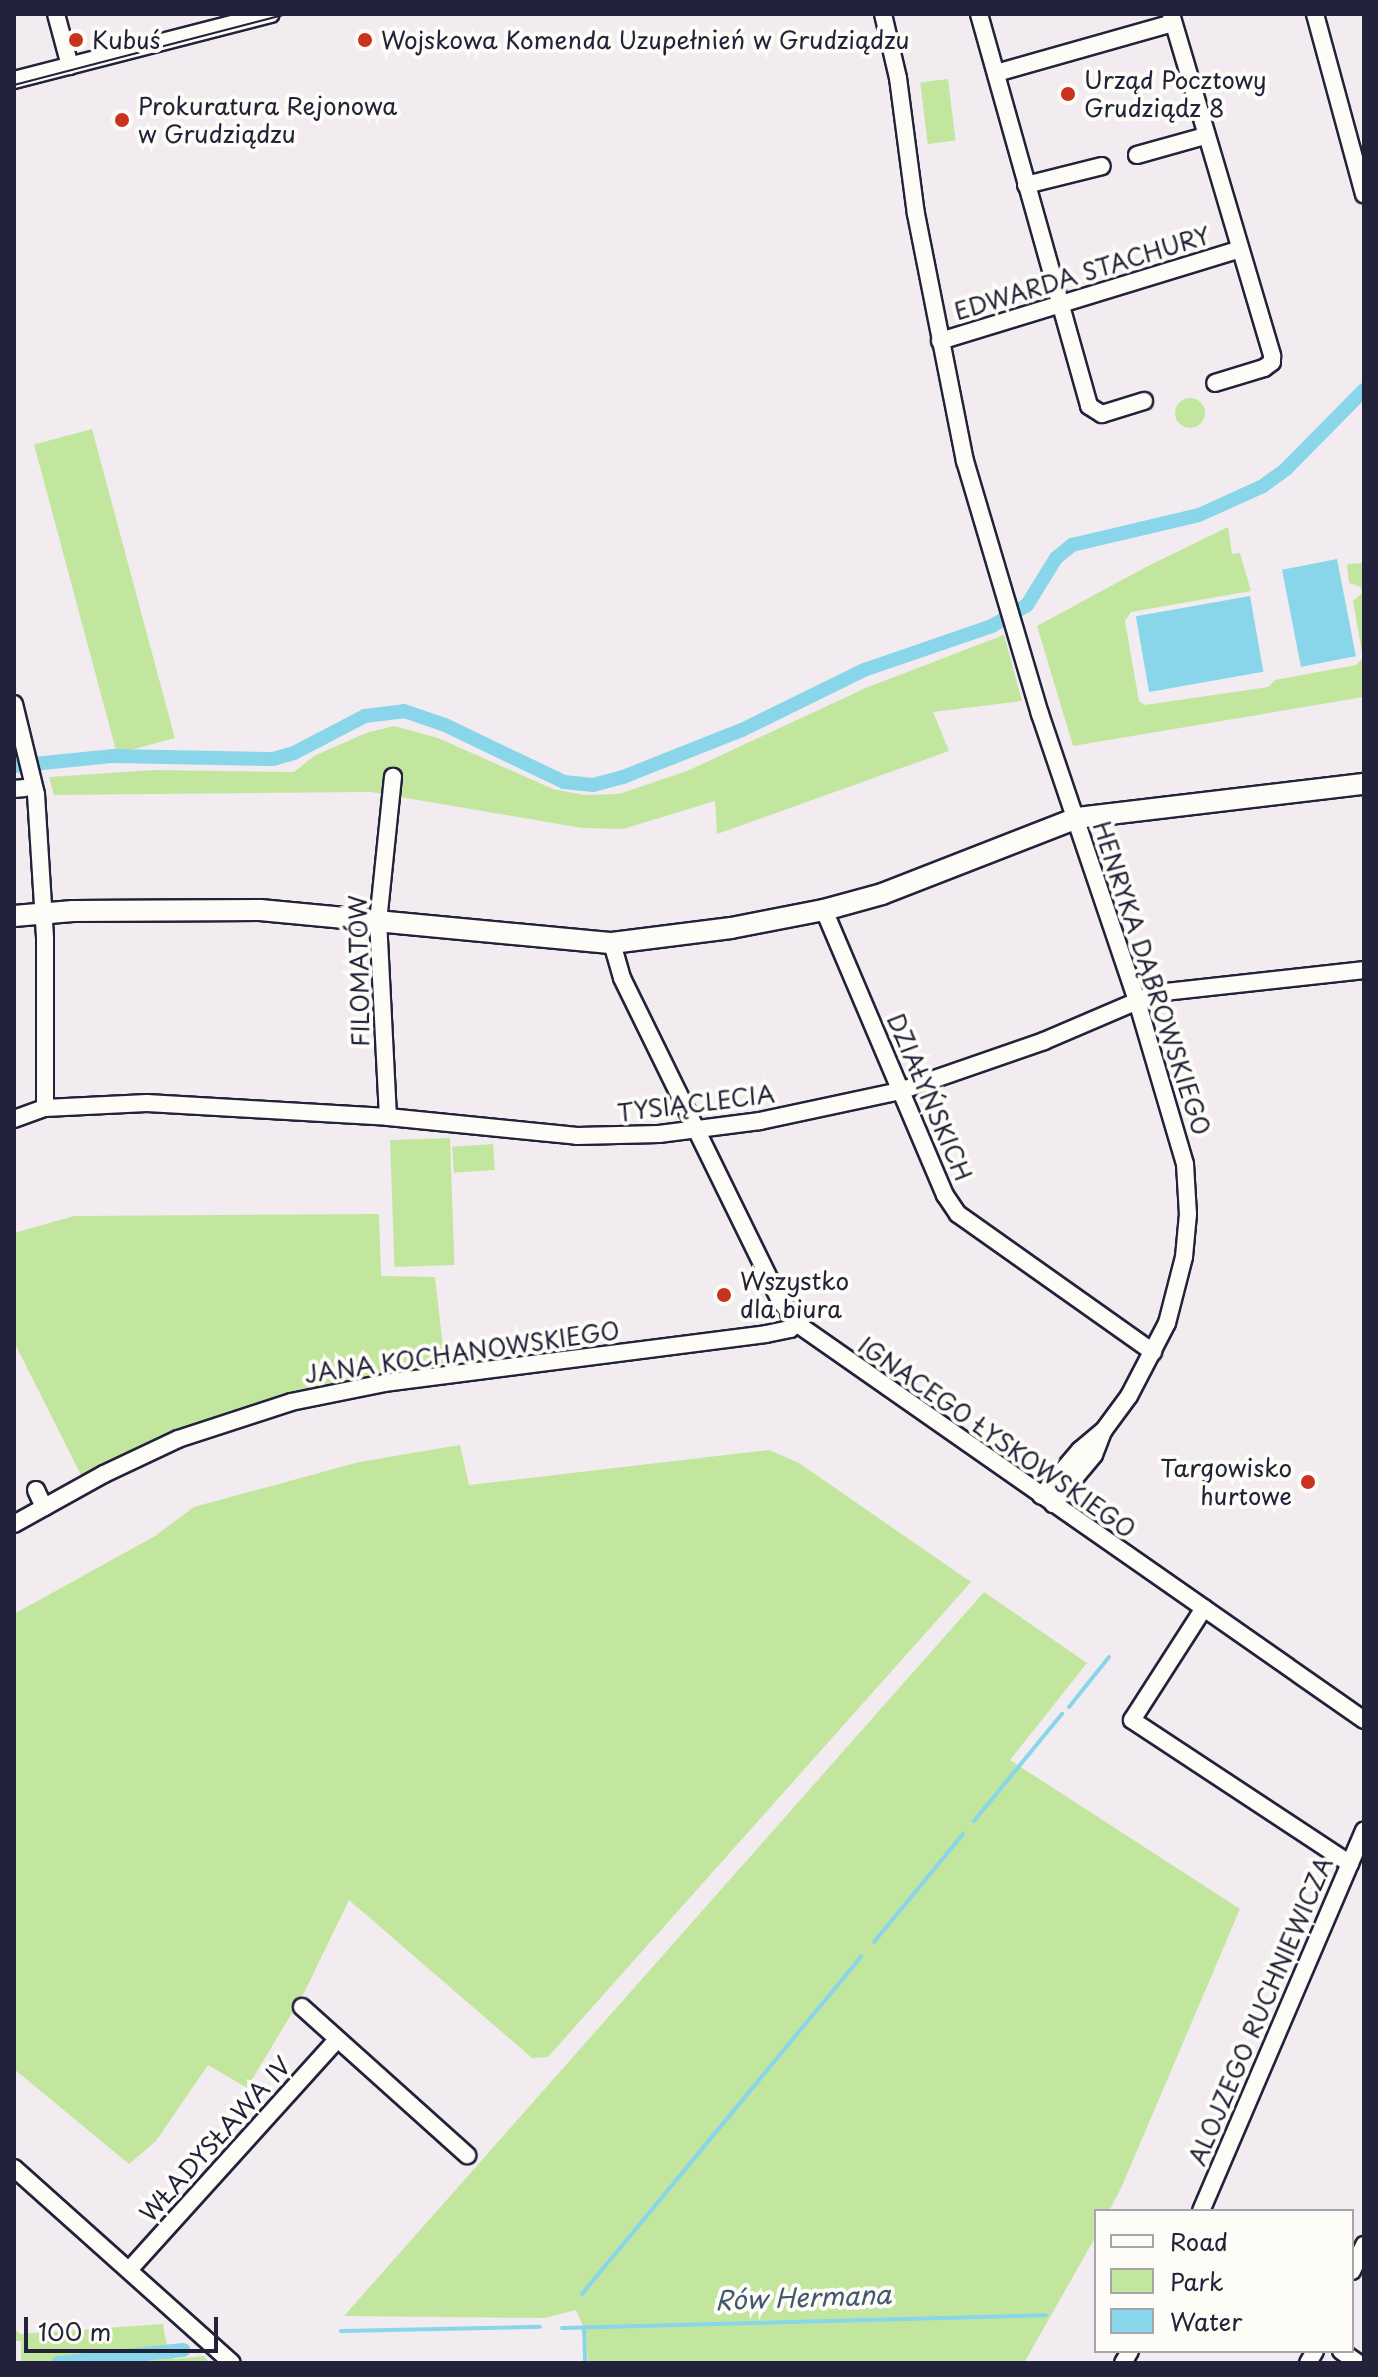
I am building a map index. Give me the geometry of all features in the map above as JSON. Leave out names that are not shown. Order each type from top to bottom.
[{"type":"main road","points":[[14,916],[44,912],[236,909],[612,943],[731,928],[824,910],[882,894],[1077,818],[1364,784]]},
{"type":"street","points":[[56,14],[70,66]]},
{"type":"street","points":[[14,80],[271,14]]},
{"type":"street","name":"HENRYKA DĄBROWSKIEGO","points":[[883,14],[898,78],[916,214],[965,461],[1040,714],[1077,818],[1180,1138],[1188,1214],[1177,1289],[1167,1323],[1129,1396],[1104,1430],[1080,1450],[1047,1500]]},
{"type":"street","points":[[979,14],[1089,406],[1102,414],[1144,401]]},
{"type":"street","points":[[1315,14],[1364,194]]},
{"type":"street","name":"EDWARDA STACHURY","points":[[996,73],[1172,19],[1272,362],[1264,368],[1215,383]]},
{"type":"street","points":[[1137,155],[1205,136]]},
{"type":"street","points":[[1026,185],[1102,166]]},
{"type":"street","name":"EDWARDA STACHURY","points":[[940,341],[1238,250]]},
{"type":"street","points":[[14,704],[30,760],[25,785],[44,912],[45,1108]]},
{"type":"street","name":"FILOMATÓW","points":[[388,1117],[378,922],[393,777]]},
{"type":"street","name":"DZIAŁYŃSKICH","points":[[824,910],[945,1195],[958,1214],[1153,1352]]},
{"type":"street","name":"IGNACEGO ŁYSKOWSKIEGO","points":[[612,943],[622,978],[695,1130],[780,1300],[796,1323],[1364,1720]]},
{"type":"street","name":"TYSIĄCLECIA","points":[[14,1119],[45,1108],[147,1103],[388,1117],[605,1138],[695,1130],[806,1113],[900,1091],[1044,1041],[1156,993],[1364,970]]},
{"type":"street","name":"JANA KOCHANOWSKIEGO","points":[[14,1524],[178,1439],[291,1402],[384,1383],[766,1334],[790,1329],[796,1323]]},
{"type":"street","points":[[36,1490],[44,1507]]},
{"type":"street","points":[[1204,1608],[1132,1720],[1350,1864]]},
{"type":"street","name":"ALOJZEGO RUCHNIEWICZA","points":[[1202,2209],[1364,1830]]},
{"type":"street","points":[[302,2007],[467,2155]]},
{"type":"street","name":"WŁADYSŁAWA IV","points":[[129,2270],[337,2040]]},
{"type":"street","points":[[14,2168],[232,2363]]},
{"type":"street","points":[[1354,2267],[1364,2245]]},
{"type":"green space","points":[[948,79],[956,141],[928,144],[920,82]]},
{"type":"green space","points":[[1190,398],[1201,402],[1205,413],[1201,424],[1190,428],[1179,424],[1175,413],[1179,402]]},
{"type":"green space","points":[[92,429],[175,738],[117,754],[34,445]]},
{"type":"green space","points":[[1228,527],[1232,554],[1240,553],[1251,591],[1131,612],[1125,621],[1139,701],[1145,705],[1268,687],[1275,680],[1356,665],[1363,658],[1353,601],[1362,593],[1361,587],[1349,583],[1347,564],[1364,563],[1364,697],[1073,746],[1037,626]]},
{"type":"green space","points":[[1004,635],[1022,701],[933,712],[949,751],[717,834],[715,801],[623,829],[582,828],[371,792],[54,795],[49,777],[154,770],[294,772],[314,756],[366,733],[394,726],[438,738],[553,789],[584,795],[619,794],[687,771],[868,687]]},
{"type":"green space","points":[[450,1138],[454,1265],[394,1267],[390,1140]]},
{"type":"green space","points":[[493,1144],[495,1170],[454,1173],[452,1147]]},
{"type":"green space","points":[[379,1214],[381,1276],[435,1277],[445,1364],[217,1417],[148,1444],[83,1479],[14,1342],[14,1233],[74,1216]]},
{"type":"green space","points":[[460,1445],[469,1485],[769,1450],[799,1463],[971,1582],[548,2057],[532,2058],[349,1900],[304,1993],[247,2088],[208,2065],[156,2141],[129,2164],[14,2069],[14,1614],[155,1536],[194,1507],[359,1462]]},
{"type":"green space","points":[[984,1592],[1087,1663],[1010,1760],[1240,1909],[1122,2186],[1110,2209],[1094,2209],[1094,2240],[1024,2363],[588,2363],[586,2333],[576,2310],[545,2318],[344,2316]]},
{"type":"green space","points":[[163,2324],[168,2352],[174,2359],[204,2356],[209,2363],[130,2363],[163,2359],[21,2363],[21,2341],[14,2341],[14,2328],[20,2334]]},
{"type":"water","points":[[1337,559],[1356,656],[1301,667],[1282,570]]},
{"type":"water","points":[[1250,596],[1263,672],[1149,692],[1136,616]]},
{"type":"waterway","points":[[14,766],[113,756],[273,759],[294,753],[365,716],[404,711],[445,725],[564,782],[593,785],[623,777],[742,730],[864,670],[992,626],[1027,605],[1056,558],[1072,545],[1199,515],[1263,486],[1286,469],[1364,390]]},
{"type":"waterway","points":[[1069,1707],[1109,1657]]},
{"type":"waterway","points":[[974,1821],[1062,1714]]},
{"type":"waterway","points":[[874,1942],[963,1834]]},
{"type":"waterway","points":[[582,2294],[861,1957]]},
{"type":"waterway","name":"Rów Hermana","points":[[562,2328],[1046,2315]]},
{"type":"waterway","name":"Rów Hermana","points":[[341,2331],[540,2327]]},
{"type":"waterway","points":[[584,2327],[585,2363]]},
{"type":"waterway","name":"Rów Hermana","points":[[58,2363],[183,2350]]},
{"type":"tram line","points":[[14,85],[287,14]]},
{"type":"place","name":"Kubuś","points":[[76,40]]},
{"type":"place","name":"Wojskowa Komenda Uzupełnień w Grudziądzu","points":[[365,40]]},
{"type":"place","name":"Urząd Pocztowy Grudziądz 8","points":[[1068,94]]},
{"type":"place","name":"Prokuratura Rejonowa w Grudziądzu","points":[[122,120]]},
{"type":"place","name":"Wszystko dla biura","points":[[724,1295]]},
{"type":"place","name":"Targowisko hurtowe","points":[[1308,1482]]}]
